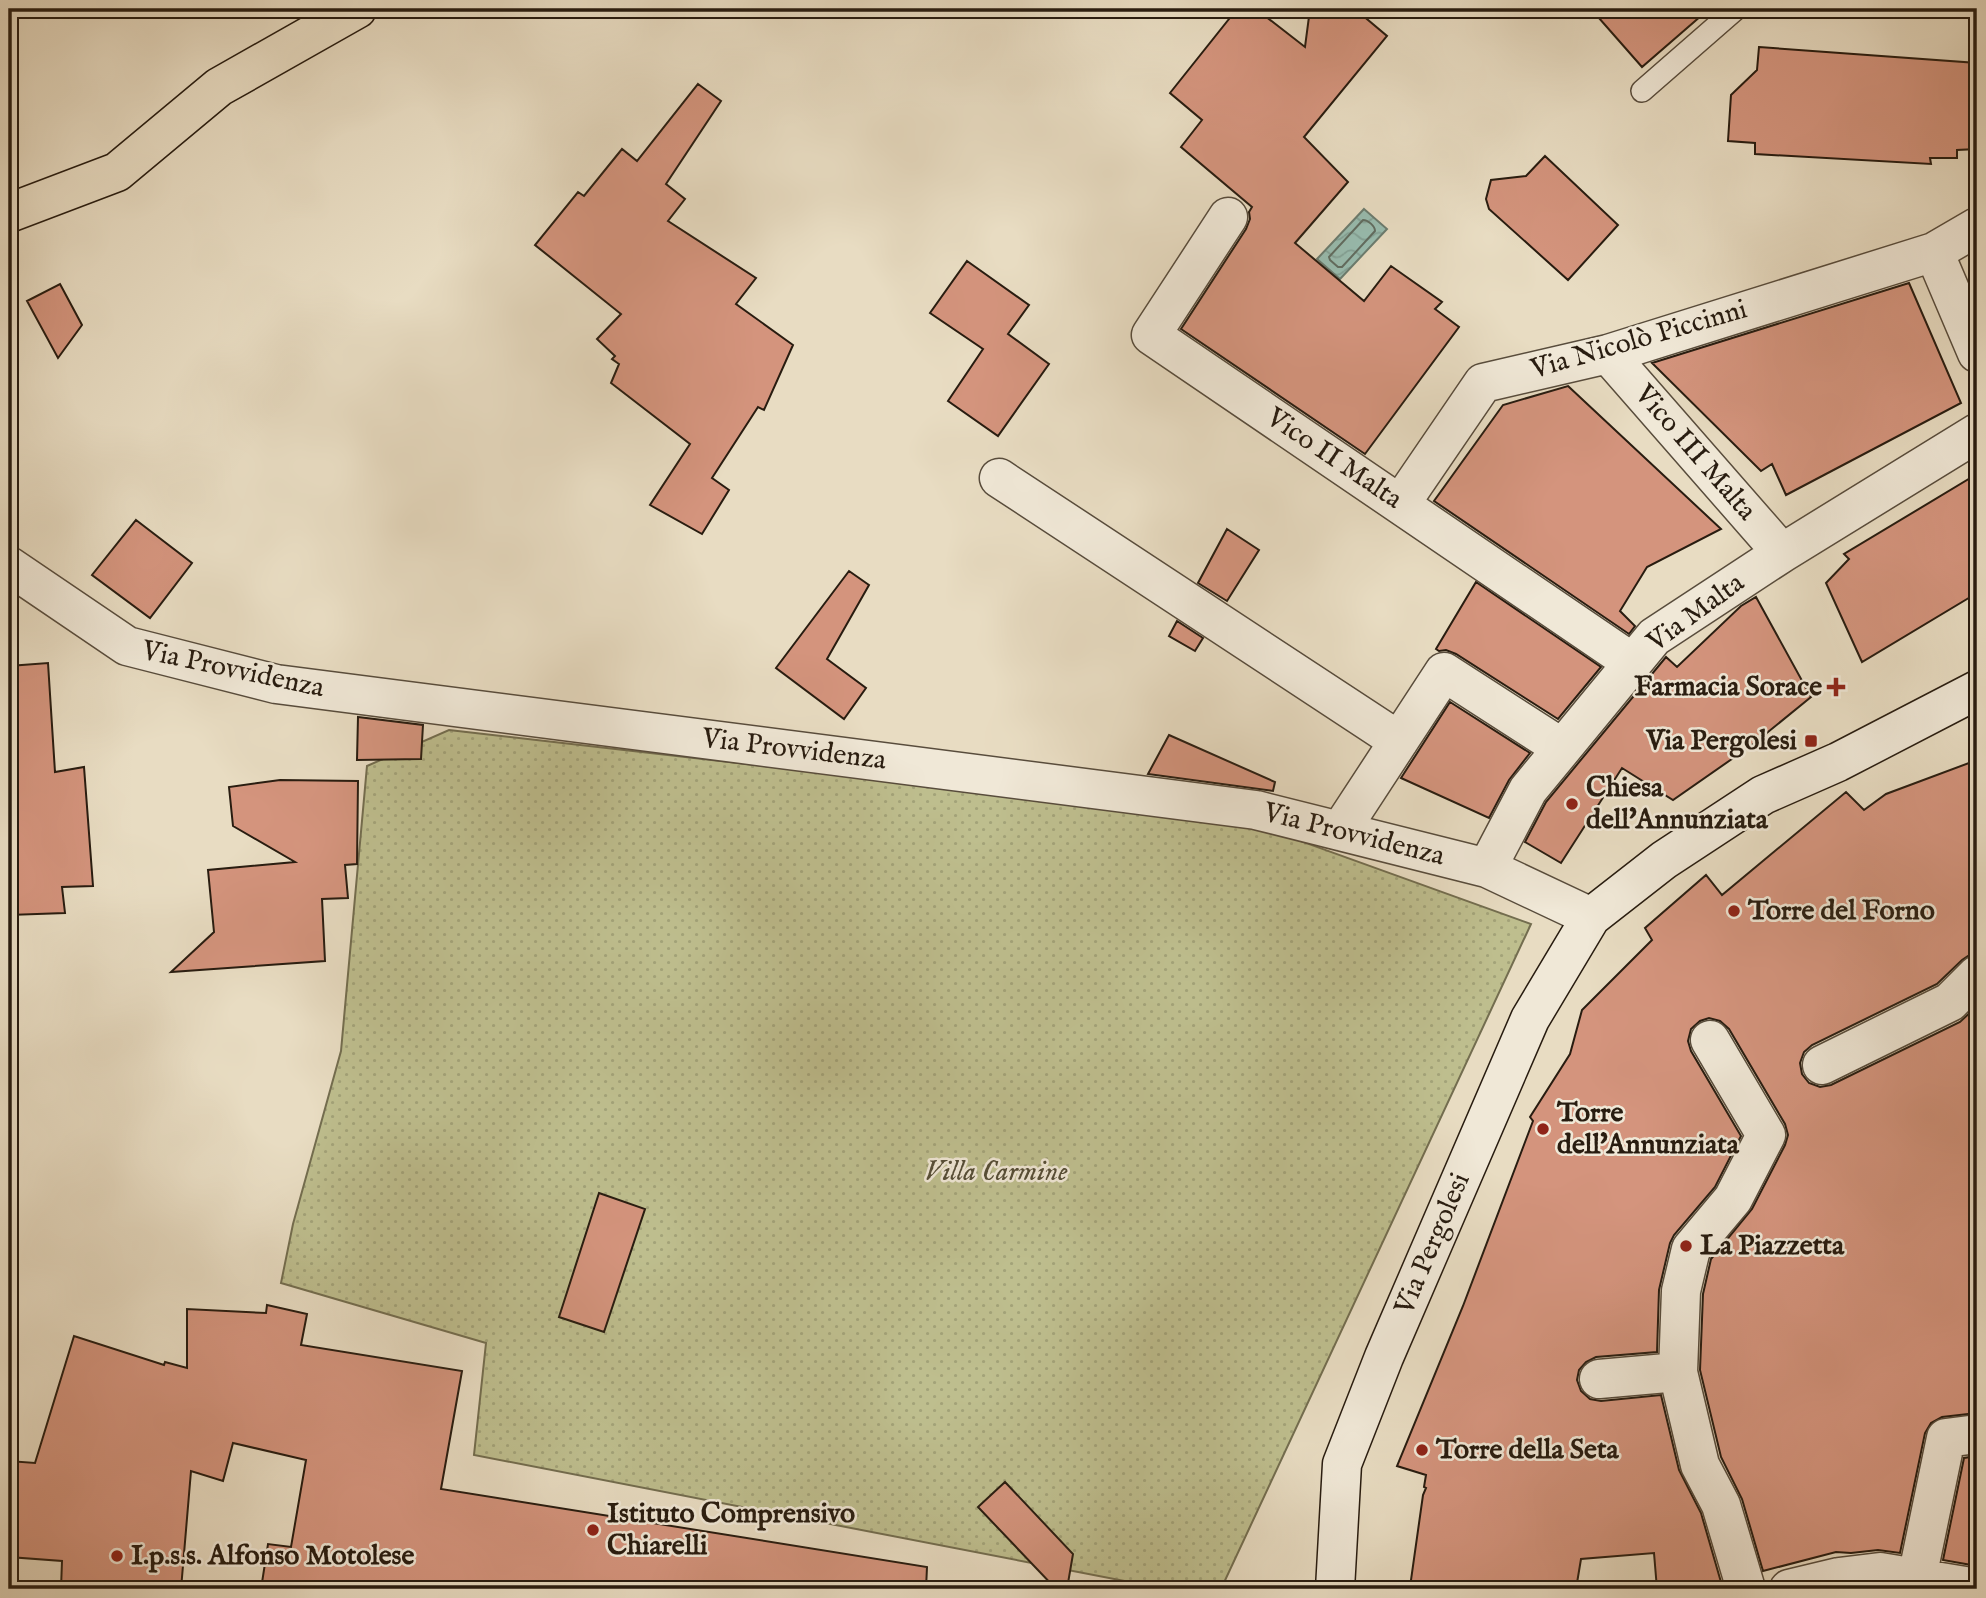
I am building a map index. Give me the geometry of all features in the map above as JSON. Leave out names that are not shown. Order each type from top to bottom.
[{"type":"main road","points":[[9,214],[117,172],[219,87],[357,9]]},
{"type":"street","name":"Vico II Malta","points":[[1228,217],[1151,335],[1633,663]]},
{"type":"street","name":"Via Nicolò Piccinni","points":[[1401,503],[1483,383],[1608,354],[1934,252],[1977,227]]},
{"type":"street","points":[[1934,252],[1977,352]]},
{"type":"street","name":"Vico III Malta","points":[[1608,354],[1782,553]]},
{"type":"street","name":"Via Malta","points":[[1487,868],[1528,790],[1654,637],[1782,553],[1977,433]]},
{"type":"street","points":[[999,478],[1399,741]]},
{"type":"street","name":"Via Provvidenza","points":[[9,566],[127,646],[276,684],[1256,810],[1487,868],[1591,917]]},
{"type":"street","points":[[1340,831],[1444,672],[1562,748]]},
{"type":"street","points":[[1591,917],[1664,860],[1763,795],[1838,762],[1977,690]]},
{"type":"street","name":"Via Pergolesi","points":[[1335,1589],[1342,1464],[1384,1357],[1530,1019],[1591,917]]},
{"type":"street","points":[[1822,1065],[1950,1002],[1977,975]]},
{"type":"street","points":[[1710,1040],[1766,1135],[1734,1199],[1691,1249],[1681,1291],[1678,1372],[1700,1465],[1721,1505],[1746,1589]]},
{"type":"street","points":[[1600,1379],[1678,1372]]},
{"type":"street","points":[[1898,1575],[1946,1438],[1977,1434]]},
{"type":"street","points":[[1789,1589],[1839,1577],[1898,1575],[1977,1588]]},
{"type":"lane","points":[[1642,91],[1736,9]]},
{"type":"green space","name":"Villa Carmine","points":[[449,730],[1245,821],[1531,924],[1221,1589],[1166,1589],[474,1455],[486,1343],[281,1283],[293,1224],[341,1051],[367,766]]},
{"type":"water","points":[[1364,209],[1387,229],[1340,279],[1317,259]]},
{"type":"building","points":[[1237,9],[1256,9],[1305,47],[1310,9],[1355,9],[1387,36],[1304,137],[1348,182],[1295,243],[1364,301],[1391,266],[1442,302],[1435,309],[1459,327],[1365,454],[1181,329],[1246,229],[1252,207],[1181,147],[1202,120],[1170,93]]},
{"type":"building","points":[[1591,9],[1709,9],[1642,67]]},
{"type":"building","points":[[1759,47],[1977,63],[1977,149],[1957,150],[1957,158],[1930,158],[1931,164],[1755,154],[1755,143],[1728,141],[1731,95],[1757,70]]},
{"type":"building","points":[[698,84],[721,101],[666,184],[685,199],[668,221],[756,278],[736,304],[793,345],[764,410],[758,407],[712,478],[729,490],[702,534],[650,505],[690,444],[611,383],[619,364],[612,359],[615,356],[597,339],[621,314],[535,245],[578,192],[584,196],[622,149],[637,161]]},
{"type":"building","points":[[1545,156],[1618,225],[1568,280],[1489,209],[1486,199],[1491,180],[1526,176]]},
{"type":"building","points":[[967,261],[1029,305],[1008,334],[1049,364],[998,436],[948,401],[983,349],[930,313]]},
{"type":"building","points":[[1909,283],[1961,403],[1786,495],[1772,464],[1761,471],[1652,363]]},
{"type":"building","points":[[60,284],[82,325],[58,358],[27,301]]},
{"type":"building","points":[[1568,386],[1721,529],[1647,567],[1620,611],[1635,626],[1629,634],[1434,501],[1503,405]]},
{"type":"building","points":[[1977,474],[1977,593],[1862,662],[1826,583],[1849,559],[1844,554]]},
{"type":"building","points":[[136,520],[192,563],[150,618],[92,575]]},
{"type":"building","points":[[1227,529],[1259,550],[1227,601],[1198,583]]},
{"type":"building","points":[[849,571],[869,585],[827,659],[866,688],[844,719],[776,668]]},
{"type":"building","points":[[1476,582],[1601,667],[1558,719],[1456,654],[1436,649]]},
{"type":"building","points":[[1756,597],[1811,697],[1752,745],[1673,800],[1622,768],[1561,863],[1525,842],[1546,802],[1666,657],[1677,667],[1741,606]]},
{"type":"building","points":[[1177,621],[1203,638],[1195,651],[1169,636]]},
{"type":"building","points":[[48,663],[55,772],[84,767],[93,886],[62,887],[65,913],[9,915],[9,666]]},
{"type":"building","points":[[1450,702],[1530,753],[1509,780],[1489,818],[1401,778]]},
{"type":"building","points":[[358,717],[423,725],[421,759],[357,760]]},
{"type":"building","points":[[1169,735],[1275,782],[1273,791],[1148,774]]},
{"type":"building","points":[[1977,760],[1977,954],[1971,954],[1962,960],[1937,984],[1812,1045],[1804,1052],[1800,1063],[1802,1074],[1809,1083],[1820,1087],[1831,1085],[1960,1022],[1977,1006],[1977,1413],[1942,1417],[1931,1423],[1925,1433],[1900,1553],[1878,1550],[1836,1552],[1763,1571],[1742,1499],[1721,1457],[1700,1370],[1703,1294],[1711,1259],[1752,1209],[1788,1135],[1785,1124],[1729,1029],[1720,1021],[1709,1018],[1700,1021],[1691,1029],[1688,1041],[1691,1051],[1741,1136],[1715,1187],[1670,1243],[1659,1290],[1657,1352],[1596,1357],[1586,1362],[1579,1370],[1577,1380],[1581,1391],[1590,1399],[1601,1401],[1661,1395],[1679,1470],[1701,1513],[1723,1589],[1657,1589],[1654,1553],[1581,1559],[1576,1589],[1410,1587],[1426,1475],[1397,1466],[1463,1306],[1533,1121],[1530,1117],[1570,1054],[1582,1010],[1652,940],[1645,928],[1706,875],[1722,895],[1846,792],[1864,810],[1886,794]]},
{"type":"building","points":[[280,780],[358,781],[357,864],[345,865],[348,898],[322,899],[325,961],[171,972],[214,932],[208,870],[295,862],[233,826],[229,787]]},
{"type":"building","points":[[599,1193],[645,1209],[604,1332],[559,1317]]},
{"type":"building","points":[[267,1305],[307,1314],[301,1345],[462,1371],[441,1489],[927,1567],[926,1589],[261,1589],[268,1544],[291,1547],[306,1460],[233,1443],[223,1481],[191,1471],[181,1589],[61,1589],[62,1561],[9,1557],[9,1461],[35,1463],[74,1336],[164,1365],[165,1362],[187,1368],[187,1309],[266,1313]]},
{"type":"building","points":[[1977,1456],[1977,1566],[1943,1560],[1964,1458]]},
{"type":"building","points":[[1005,1482],[1073,1554],[1067,1589],[1056,1589],[978,1507]]},
{"type":"place","name":"Farmacia Sorace","points":[[1836,687]]},
{"type":"place","name":"Via Pergolesi","points":[[1811,741]]},
{"type":"place","name":"Chiesa dell'Annunziata","points":[[1572,804]]},
{"type":"place","name":"Torre del Forno","points":[[1734,911]]},
{"type":"place","name":"Torre dell'Annunziata","points":[[1543,1129]]},
{"type":"place","name":"La Piazzetta","points":[[1686,1246]]},
{"type":"place","name":"Torre della Seta","points":[[1422,1450]]},
{"type":"place","name":"Istituto Comprensivo Chiarelli","points":[[593,1530]]},
{"type":"place","name":"I.p.s.s. Alfonso Motolese","points":[[117,1556]]}]
